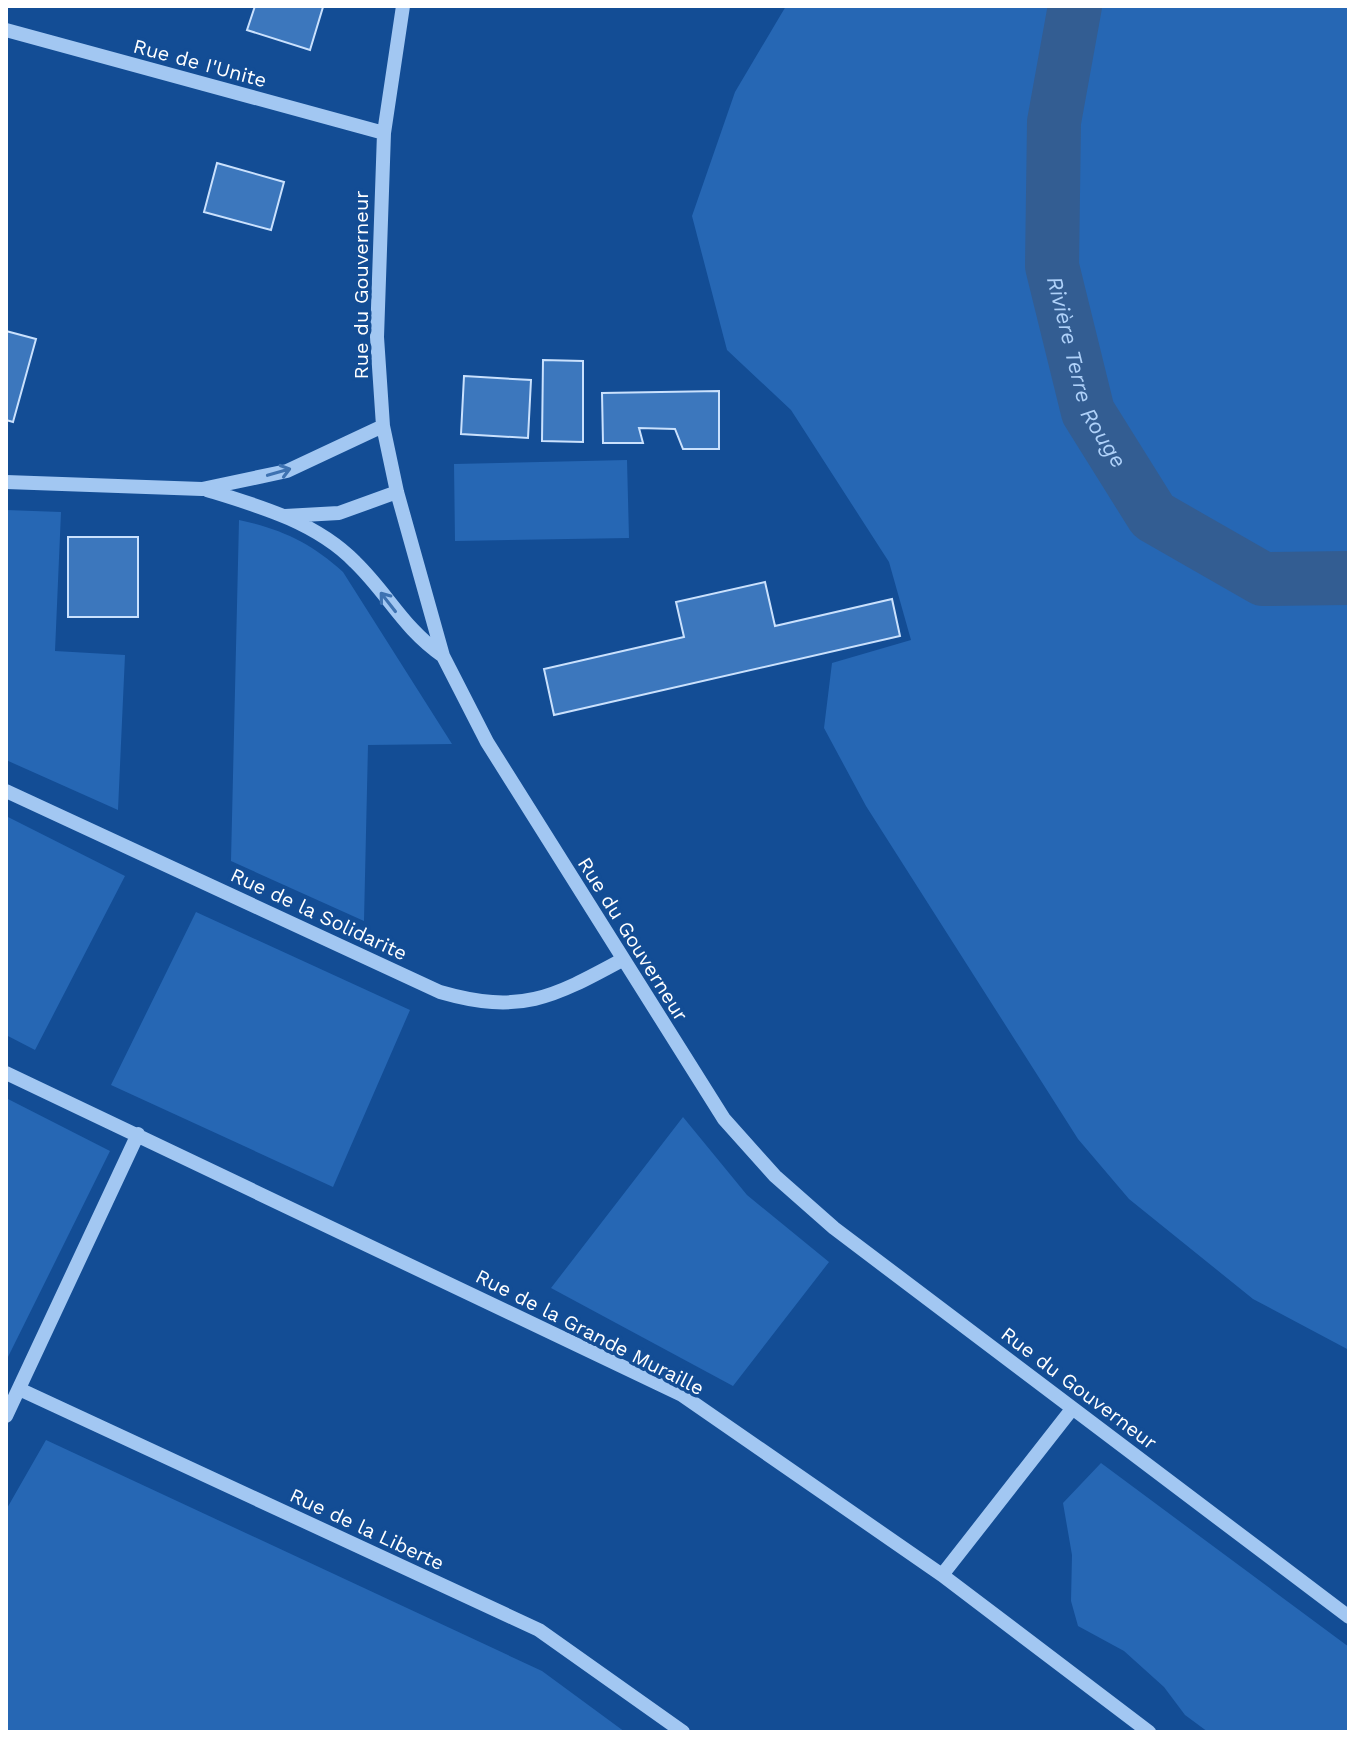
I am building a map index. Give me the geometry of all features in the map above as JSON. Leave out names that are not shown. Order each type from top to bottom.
[{"type":"street","name":"Rue du Gouverneur","points":[[403,6],[384,133],[377,337],[383,426],[397,492],[443,656],[487,742],[724,1119],[775,1176],[834,1228],[1349,1617]]},
{"type":"street","name":"Rue de I'Unite","points":[[6,30],[384,133]]},
{"type":"street","points":[[6,482],[202,489],[287,471],[383,426]]},
{"type":"street","points":[[202,489],[284,516],[332,541],[357,563],[415,636],[443,656]]},
{"type":"street","points":[[284,516],[339,513],[397,492]]},
{"type":"street","name":"Rue de la Solidarite","points":[[6,791],[440,992],[471,1001],[501,1005],[532,1002],[577,985],[622,960]]},
{"type":"street","name":"Rue de la Grande Muraille","points":[[6,1073],[682,1395],[942,1575],[1149,1732]]},
{"type":"street","points":[[6,1416],[138,1134]]},
{"type":"street","name":"Rue de la Liberte","points":[[19,1389],[539,1630],[683,1732]]},
{"type":"street","points":[[942,1575],[1072,1409]]},
{"type":"shaded area","points":[[786,6],[1349,6],[1349,1350],[1253,1299],[1129,1199],[1078,1139],[866,806],[824,728],[832,663],[911,640],[889,562],[791,410],[727,350],[692,216],[735,92]]},
{"type":"shaded area","points":[[627,460],[629,538],[455,541],[454,464]]},
{"type":"shaded area","points":[[6,510],[61,512],[55,651],[125,655],[118,810],[6,760]]},
{"type":"shaded area","points":[[239,520],[295,538],[343,572],[452,744],[368,745],[364,921],[231,861]]},
{"type":"shaded area","points":[[6,816],[125,876],[35,1050],[6,1035]]},
{"type":"shaded area","points":[[196,912],[410,1010],[333,1187],[111,1085]]},
{"type":"shaded area","points":[[6,1098],[110,1151],[6,1361]]},
{"type":"shaded area","points":[[683,1117],[747,1195],[829,1262],[733,1386],[551,1288]]},
{"type":"shaded area","points":[[46,1440],[542,1671],[625,1732],[6,1732],[6,1510]]},
{"type":"shaded area","points":[[1101,1463],[1349,1647],[1349,1732],[1208,1732],[1185,1715],[1164,1687],[1124,1651],[1078,1626],[1071,1601],[1072,1555],[1063,1503]]},
{"type":"building","points":[[255,6],[323,7],[310,50],[247,30]]},
{"type":"building","points":[[217,163],[284,182],[271,230],[204,212]]},
{"type":"building","points":[[6,331],[36,339],[13,422],[6,420]]},
{"type":"building","points":[[543,360],[583,361],[583,442],[542,441]]},
{"type":"building","points":[[464,376],[531,380],[528,438],[461,434]]},
{"type":"building","points":[[719,391],[719,449],[683,449],[675,429],[639,428],[643,443],[603,443],[602,393]]},
{"type":"building","points":[[68,537],[138,537],[138,617],[68,617]]},
{"type":"building","points":[[765,582],[775,626],[892,599],[900,636],[554,715],[544,669],[684,637],[676,602]]},
{"type":"waterway","name":"Rivière Terre Rouge","points":[[1075,6],[1054,122],[1052,266],[1088,412],[1153,516],[1263,579],[1349,578]]}]
